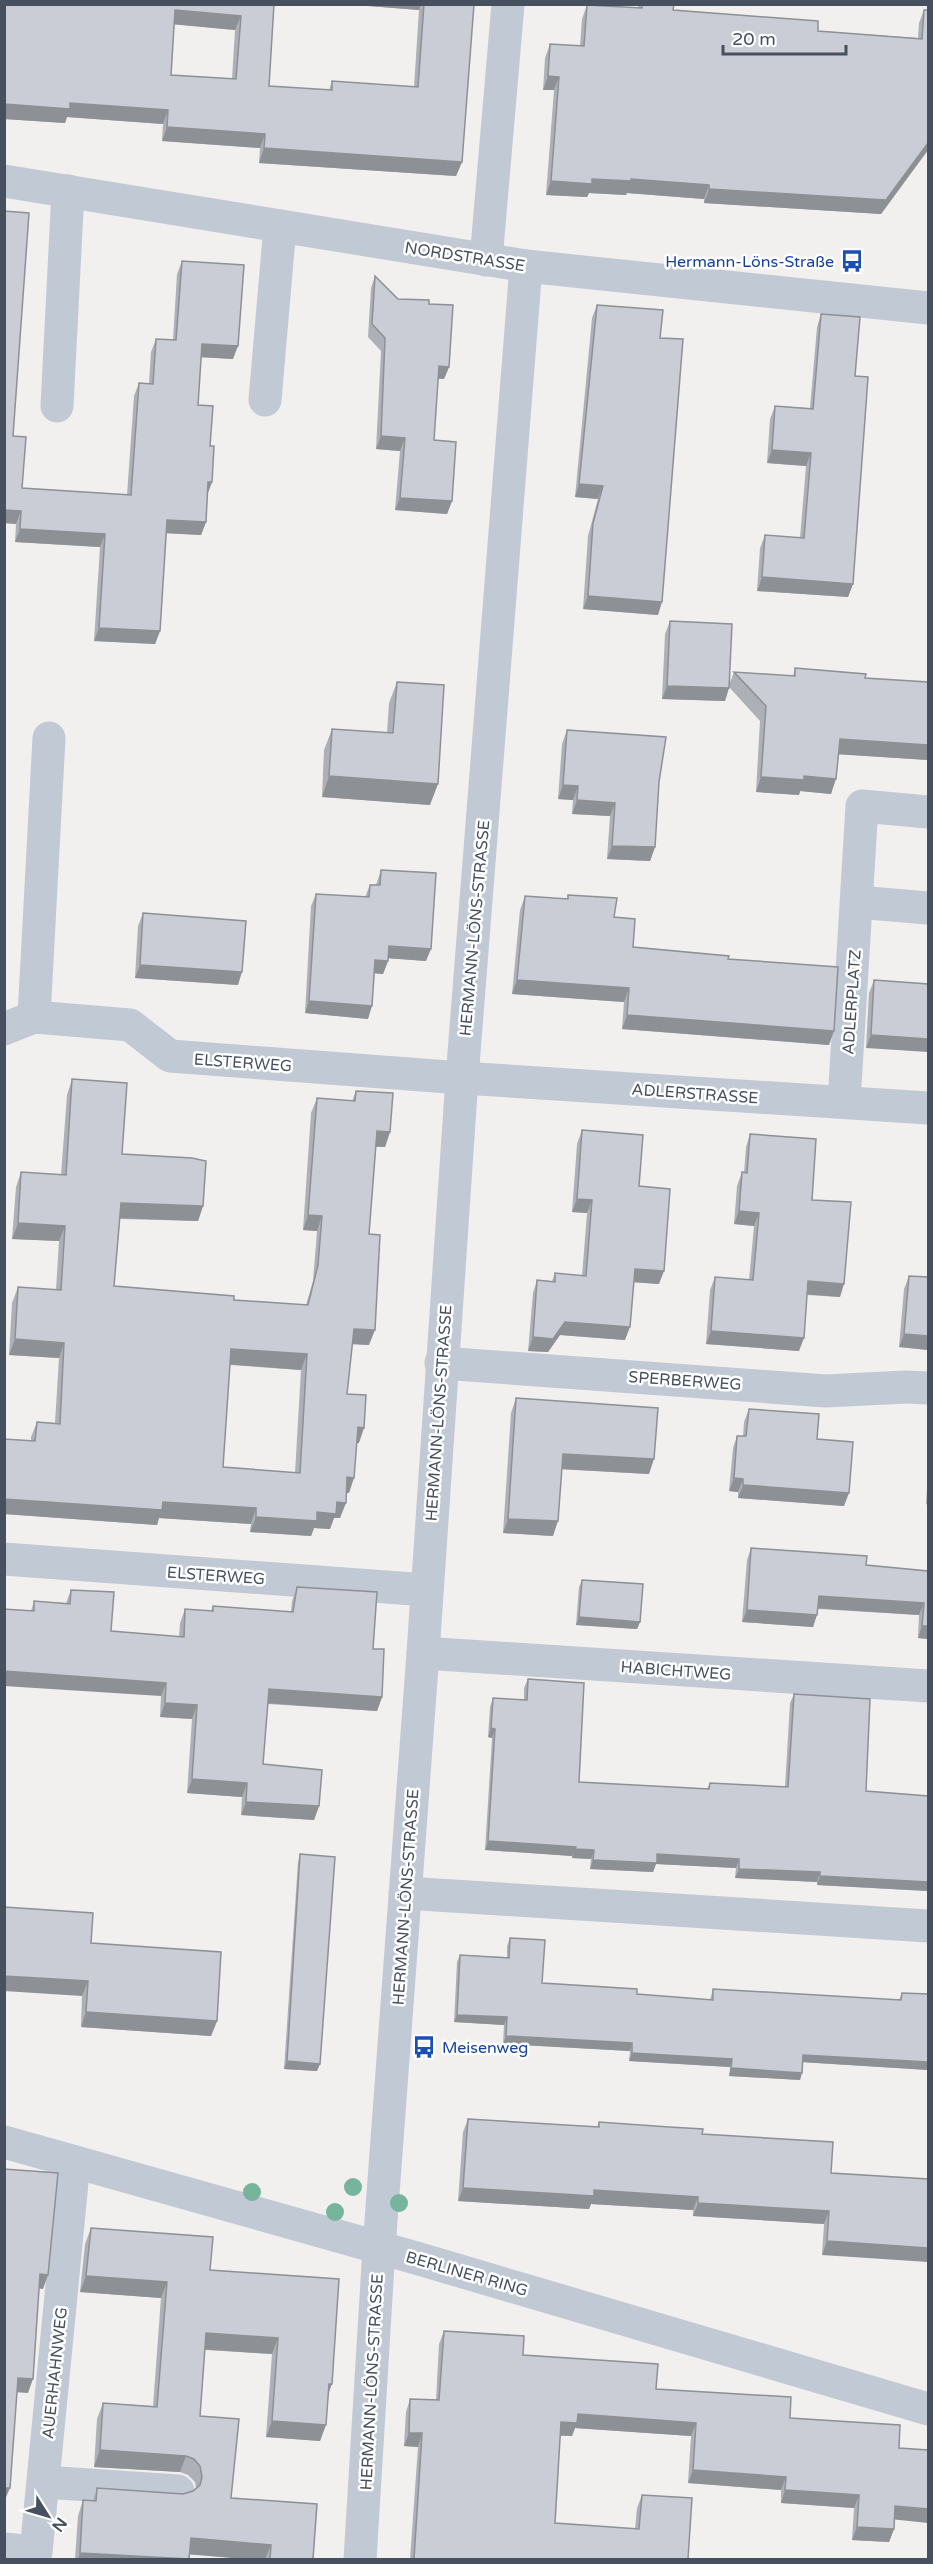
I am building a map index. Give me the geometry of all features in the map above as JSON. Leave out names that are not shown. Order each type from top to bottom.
[{"type":"street","points":[[486,260],[508,4]]},
{"type":"street","name":"NORDSTRASSE","points":[[4,181],[526,266],[928,308]]},
{"type":"street","points":[[57,405],[68,191]]},
{"type":"street","points":[[265,400],[280,226]]},
{"type":"street","name":"HERMANN-LÖNS-STRASSE","points":[[360,2559],[379,2248],[423,1653],[441,1363],[526,266]]},
{"type":"street","points":[[34,1017],[49,738]]},
{"type":"street","name":"ADLERPLATZ","points":[[844,1102],[862,806],[928,812]]},
{"type":"street","points":[[857,902],[928,908]]},
{"type":"street","name":"ELSTERWEG","points":[[4,1029],[34,1017],[129,1025],[170,1056],[462,1078]]},
{"type":"street","name":"ADLERSTRASSE","points":[[462,1078],[928,1108]]},
{"type":"street","name":"SPERBERWEG","points":[[441,1363],[826,1391],[904,1387],[928,1389]]},
{"type":"street","name":"ELSTERWEG","points":[[4,1559],[427,1590]]},
{"type":"street","name":"HABICHTWEG","points":[[423,1653],[928,1686]]},
{"type":"street","points":[[405,1893],[928,1926]]},
{"type":"street","name":"BERLINER RING","points":[[4,2142],[379,2248],[928,2409]]},
{"type":"street","name":"AUERHAHNWEG","points":[[4,2549],[36,2552],[74,2162]]},
{"type":"street","points":[[44,2482],[178,2491]]},
{"type":"building","points":[[4,4],[274,4],[269,86],[332,90],[332,81],[418,87],[424,4],[474,4],[462,162],[264,148],[265,134],[167,127],[168,110],[70,103],[70,109],[4,104]],"holes":[[[175,10],[241,16],[236,79],[171,75]]]},
{"type":"building","points":[[642,4],[674,4],[673,10],[818,21],[818,31],[922,39],[924,10],[928,10],[928,143],[886,200],[709,189],[709,185],[631,179],[631,181],[592,179],[592,184],[551,181],[559,77],[548,76],[550,44],[584,46],[587,5],[642,8]]},
{"type":"building","points":[[4,211],[29,213],[13,436],[26,437],[22,488],[131,495],[139,383],[153,384],[156,339],[176,340],[182,261],[244,265],[238,346],[202,344],[198,405],[213,406],[210,446],[214,446],[212,482],[208,482],[206,522],[167,520],[160,631],[99,628],[105,534],[20,529],[21,511],[4,510]]},
{"type":"building","points":[[375,276],[398,299],[429,300],[429,304],[453,305],[449,367],[439,366],[434,440],[456,442],[452,501],[400,498],[405,438],[381,436],[385,338],[372,324]]},
{"type":"building","points":[[597,305],[663,310],[660,338],[683,339],[662,602],[588,596],[593,523],[603,486],[579,484]]},
{"type":"building","points":[[821,314],[860,317],[855,376],[868,377],[853,584],[762,577],[765,535],[804,538],[811,453],[772,450],[775,406],[813,409]]},
{"type":"building","points":[[670,621],[732,624],[729,688],[667,686]]},
{"type":"building","points":[[795,668],[866,674],[865,678],[928,682],[928,745],[840,739],[836,779],[804,776],[804,780],[761,777],[766,706],[734,672],[795,676]]},
{"type":"building","points":[[397,682],[444,685],[438,784],[329,776],[332,729],[393,733]]},
{"type":"building","points":[[567,730],[666,737],[659,782],[655,847],[612,846],[615,803],[577,800],[578,786],[563,785]]},
{"type":"building","points":[[381,870],[436,873],[431,949],[389,946],[388,961],[375,960],[372,1006],[309,1001],[316,894],[369,897],[370,885],[380,885]]},
{"type":"building","points":[[568,895],[617,898],[614,917],[635,919],[633,947],[729,956],[728,959],[838,967],[834,1031],[627,1015],[629,988],[517,980],[525,896],[568,899]]},
{"type":"building","points":[[143,913],[246,921],[242,972],[140,965]]},
{"type":"building","points":[[874,980],[928,984],[928,1039],[871,1035]]},
{"type":"building","points":[[72,1079],[127,1083],[122,1154],[192,1158],[206,1161],[203,1206],[121,1203],[114,1286],[234,1296],[234,1300],[308,1305],[318,1265],[322,1216],[308,1215],[317,1098],[355,1101],[356,1091],[393,1093],[390,1132],[377,1131],[369,1234],[380,1235],[375,1330],[354,1329],[347,1394],[366,1395],[364,1428],[358,1427],[354,1478],[347,1477],[346,1503],[337,1502],[336,1514],[317,1512],[317,1521],[256,1517],[256,1508],[163,1502],[162,1510],[4,1499],[4,1439],[35,1441],[37,1422],[60,1424],[64,1343],[15,1339],[18,1287],[61,1290],[65,1226],[18,1223],[21,1172],[66,1175]],"holes":[[[231,1349],[307,1354],[300,1473],[223,1467]]]},
{"type":"building","points":[[582,1130],[643,1135],[639,1186],[670,1189],[664,1271],[635,1269],[630,1327],[565,1322],[553,1339],[533,1337],[537,1280],[555,1282],[555,1273],[586,1276],[592,1200],[577,1199]]},
{"type":"building","points":[[750,1134],[816,1139],[812,1200],[851,1202],[844,1284],[808,1281],[804,1338],[711,1331],[715,1277],[753,1280],[759,1213],[739,1211],[742,1172],[747,1173]]},
{"type":"building","points":[[909,1276],[928,1277],[928,1336],[904,1334]]},
{"type":"building","points":[[516,1398],[658,1408],[654,1459],[563,1454],[558,1521],[508,1519]]},
{"type":"building","points":[[749,1409],[819,1414],[817,1439],[853,1442],[849,1493],[743,1485],[743,1479],[734,1478],[737,1436],[746,1436]]},
{"type":"building","points":[[751,1548],[867,1556],[866,1565],[928,1571],[928,1626],[922,1626],[924,1603],[819,1596],[817,1615],[747,1610]]},
{"type":"building","points":[[582,1580],[643,1584],[640,1622],[579,1617]]},
{"type":"building","points":[[297,1587],[377,1592],[373,1649],[384,1649],[382,1697],[269,1689],[263,1764],[322,1770],[319,1806],[246,1802],[247,1783],[192,1779],[197,1705],[165,1703],[166,1683],[4,1671],[4,1609],[34,1611],[34,1601],[70,1604],[71,1590],[114,1592],[111,1631],[184,1637],[185,1609],[213,1611],[213,1606],[293,1612]]},
{"type":"building","points":[[528,1679],[584,1683],[579,1782],[709,1789],[710,1783],[788,1787],[794,1694],[870,1699],[866,1791],[928,1796],[928,1882],[820,1876],[820,1872],[739,1869],[739,1859],[657,1854],[657,1863],[593,1860],[594,1850],[488,1841],[495,1729],[491,1728],[493,1698],[527,1700]]},
{"type":"building","points":[[300,1854],[335,1857],[320,2064],[287,2061]]},
{"type":"building","points":[[4,1907],[93,1913],[91,1943],[221,1952],[217,2021],[86,2012],[88,1981],[4,1976]]},
{"type":"building","points":[[510,1938],[545,1940],[542,1983],[637,1989],[637,1994],[713,2000],[713,1989],[901,2000],[902,1993],[928,1994],[928,2062],[803,2055],[802,2073],[731,2068],[732,2059],[632,2053],[632,2043],[506,2036],[507,2017],[457,2015],[460,1955],[509,1958]]},
{"type":"building","points":[[468,2119],[599,2127],[599,2122],[703,2129],[702,2134],[833,2142],[831,2173],[928,2179],[928,2248],[827,2241],[829,2211],[698,2203],[698,2197],[594,2190],[594,2196],[463,2188]]},
{"type":"building","points":[[4,2169],[58,2173],[48,2275],[40,2274],[33,2379],[18,2378],[10,2488],[4,2488]]},
{"type":"building","points":[[91,2228],[213,2237],[210,2270],[339,2279],[332,2384],[329,2384],[326,2425],[272,2421],[278,2338],[206,2333],[200,2416],[239,2419],[231,2498],[317,2504],[313,2559],[270,2559],[271,2545],[191,2538],[189,2559],[80,2553],[83,2500],[96,2501],[97,2488],[183,2494],[193,2491],[200,2485],[202,2477],[200,2466],[194,2459],[186,2456],[100,2450],[103,2403],[157,2407],[167,2282],[86,2276]]},
{"type":"building","points":[[444,2331],[524,2336],[523,2355],[658,2364],[656,2389],[791,2397],[790,2418],[900,2425],[899,2448],[928,2450],[928,2509],[895,2506],[894,2529],[857,2527],[859,2495],[785,2490],[786,2477],[693,2470],[696,2423],[578,2414],[577,2423],[561,2422],[555,2523],[639,2529],[642,2495],[692,2498],[688,2559],[414,2559],[422,2433],[409,2433],[410,2399],[439,2400]]},
{"type":"place","name":"Hermann-Löns-Straße","points":[[852,261]]},
{"type":"place","name":"Meisenweg","points":[[424,2047]]}]
